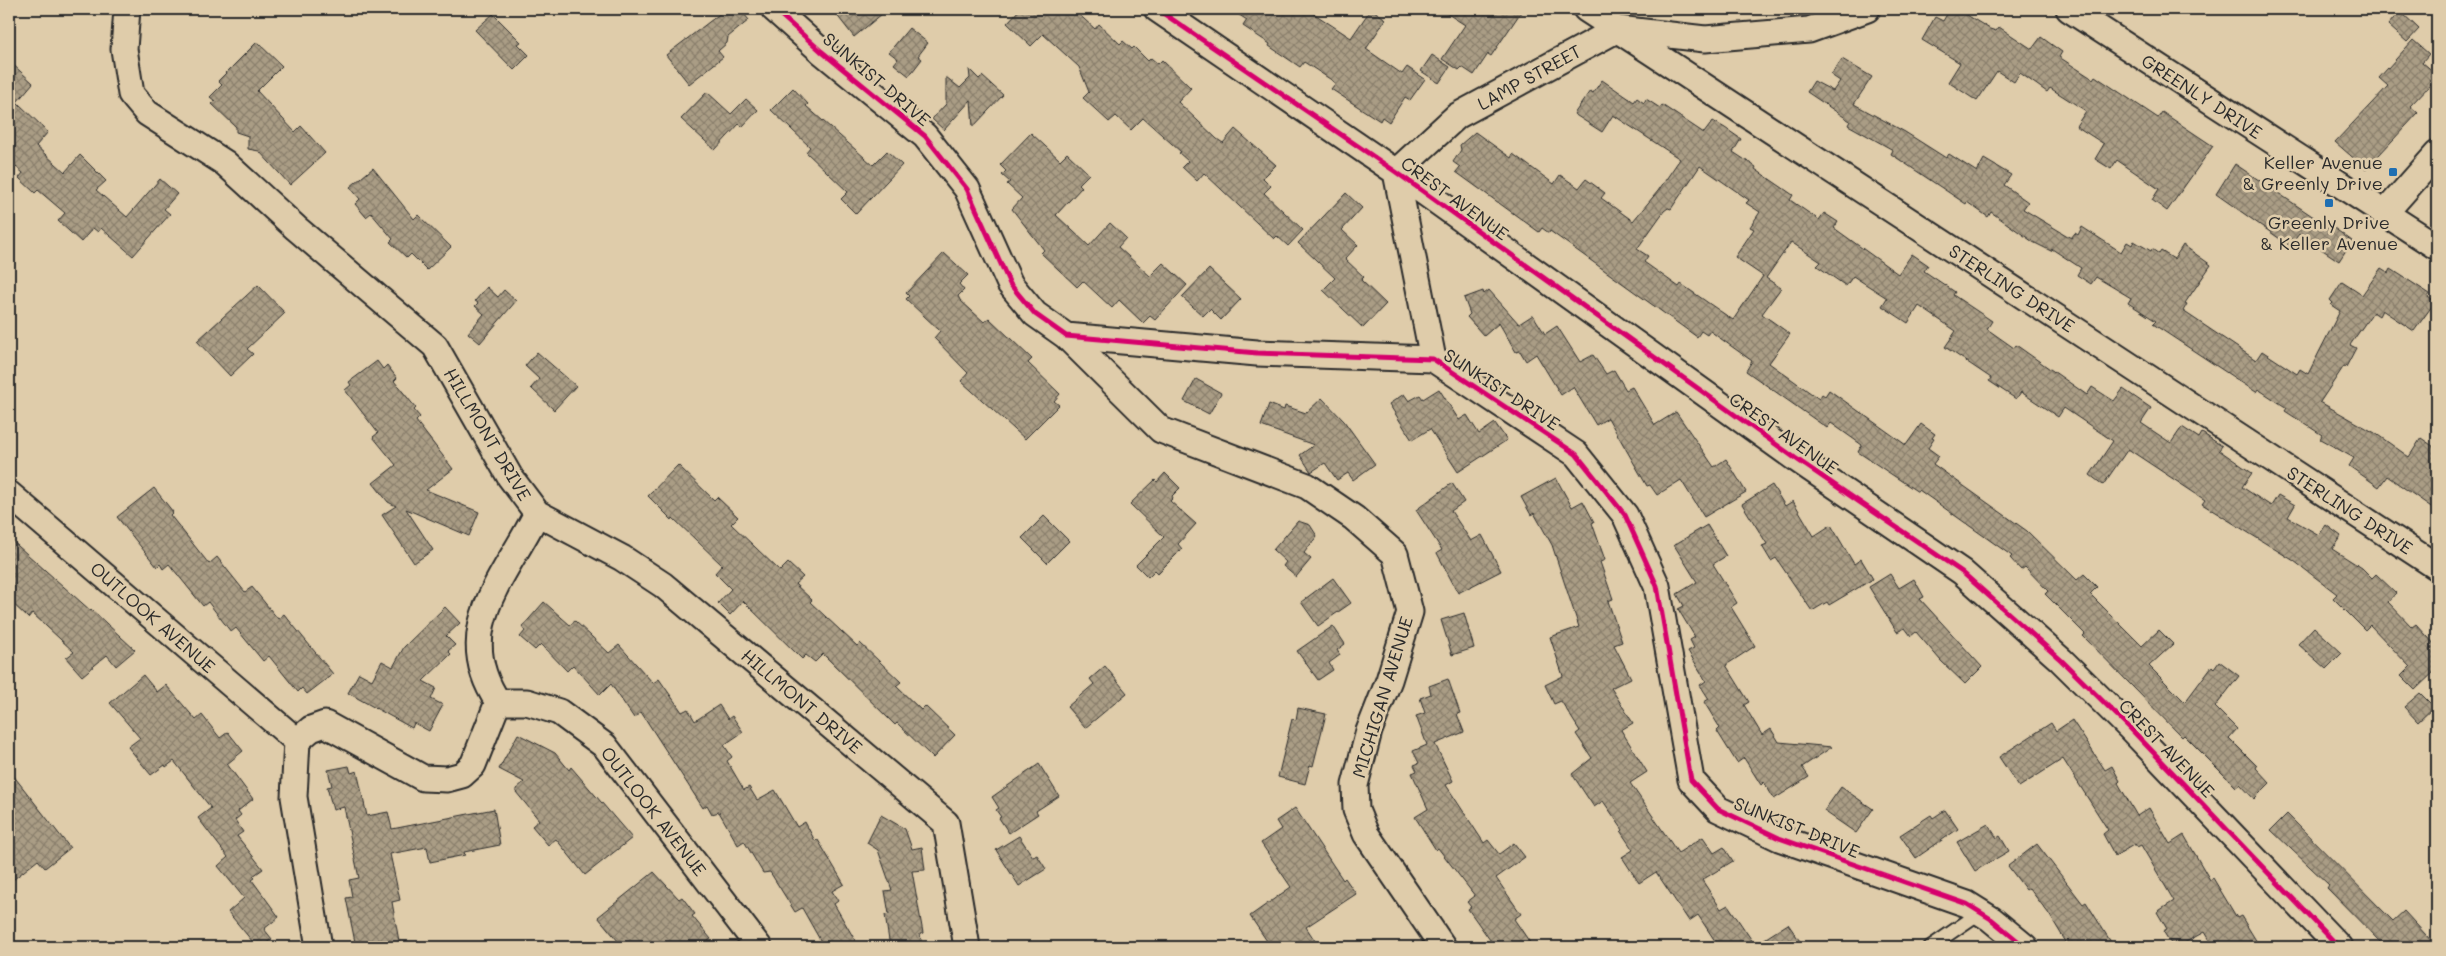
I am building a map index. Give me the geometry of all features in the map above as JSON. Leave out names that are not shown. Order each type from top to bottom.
[{"type":"street","name":"HILLMONT DRIVE","points":[[127,9],[124,49],[131,94],[147,113],[225,163],[296,228],[435,346],[496,452],[537,513],[622,558],[662,585],[946,823],[967,947]]},
{"type":"street","name":"SUNKIST DRIVE","points":[[774,9],[821,51],[925,136],[967,190],[1010,284],[1035,314],[1066,336],[1257,354],[1433,359],[1576,454],[1625,515],[1657,586],[1691,780],[1718,809],[1779,838],[1967,904],[1981,912],[2024,947]]},
{"type":"street","name":"CREST AVENUE","points":[[1157,9],[1396,172],[1795,458],[1962,572],[2061,660],[2131,729],[2339,947]]},
{"type":"street","name":"STERLING DRIVE","points":[[1586,9],[2437,567]]},
{"type":"street","points":[[1618,29],[1706,39],[1809,30],[1867,9]]},
{"type":"street","name":"GREENLY DRIVE","points":[[2069,9],[2437,247]]},
{"type":"street","name":"LAMP STREET","points":[[1396,172],[1457,116],[1618,29]]},
{"type":"street","points":[[2384,214],[2437,154]]},
{"type":"street","points":[[1396,172],[1433,359]]},
{"type":"street","name":"MICHIGAN AVENUE","points":[[1066,336],[1161,430],[1307,486],[1354,518],[1395,554],[1410,612],[1369,731],[1355,785],[1356,810],[1366,834],[1443,947]]},
{"type":"street","name":"OUTLOOK AVENUE","points":[[9,494],[297,741]]},
{"type":"street","points":[[319,947],[294,797],[297,741],[311,729],[325,724],[424,778],[447,779],[462,775],[474,765],[498,702],[487,685],[478,650],[484,610],[537,513]]},
{"type":"street","name":"OUTLOOK AVENUE","points":[[498,702],[527,702],[559,712],[605,746],[759,947]]},
{"type":"lane","points":[[1930,947],[1981,912]]},
{"type":"building","points":[[726,9],[740,9],[749,20],[728,37],[727,43],[718,51],[723,57],[689,84],[666,55]]},
{"type":"building","points":[[832,9],[888,9],[854,37]]},
{"type":"building","points":[[1020,9],[1073,9],[1095,29],[1099,24],[1120,44],[1123,41],[1132,49],[1134,47],[1148,61],[1151,58],[1158,64],[1162,60],[1191,88],[1178,102],[1217,139],[1223,143],[1235,129],[1276,165],[1263,178],[1271,186],[1264,193],[1303,230],[1288,246],[1277,236],[1274,239],[1204,173],[1197,181],[1182,167],[1188,161],[1179,153],[1181,152],[1143,118],[1131,130],[1116,116],[1109,122],[1083,98],[1089,92],[1079,67],[1043,34],[1031,46],[1007,23]]},
{"type":"building","points":[[1230,9],[1307,9],[1351,38],[1371,9],[1386,19],[1366,49],[1402,74],[1407,67],[1425,79],[1410,100],[1405,97],[1389,122],[1382,117],[1380,121],[1331,89],[1335,84],[1333,81],[1304,62],[1300,67],[1269,46],[1270,44],[1243,26],[1247,20]]},
{"type":"building","points":[[1440,9],[1523,9],[1491,56],[1488,54],[1474,75],[1462,67],[1459,70],[1442,59],[1465,25]]},
{"type":"building","points":[[1950,9],[1957,9],[1990,29],[1996,31],[1999,27],[2032,49],[2041,37],[2062,52],[2059,57],[2093,79],[2095,76],[2158,118],[2162,112],[2213,146],[2167,211],[2152,200],[2159,189],[2117,160],[2111,169],[2095,159],[2104,144],[2076,126],[2086,111],[2050,88],[2047,92],[2020,73],[2014,82],[1997,71],[1977,101],[1948,82],[1960,63],[1922,40],[1935,17],[1943,21]]},
{"type":"building","points":[[2400,11],[2419,29],[2407,42],[2388,25]]},
{"type":"building","points":[[493,14],[521,42],[518,44],[529,55],[514,70],[475,30]]},
{"type":"building","points":[[909,28],[928,43],[918,56],[922,59],[909,76],[894,64],[898,59],[889,52]]},
{"type":"building","points":[[2413,40],[2429,54],[2422,62],[2435,73],[2429,80],[2432,83],[2410,106],[2418,113],[2366,169],[2335,142],[2388,86],[2379,78]]},
{"type":"building","points":[[257,42],[282,66],[257,91],[295,132],[301,126],[325,153],[290,185],[259,151],[248,149],[248,136],[236,132],[236,127],[212,104],[215,101],[210,97],[222,85],[218,81]]},
{"type":"building","points":[[1432,55],[1450,67],[1439,83],[1421,71]]},
{"type":"building","points":[[1842,59],[1872,77],[1854,104],[1905,132],[1946,158],[1949,154],[1977,172],[1984,159],[2011,175],[2004,185],[2028,202],[2023,209],[2071,238],[2075,233],[2078,235],[2082,227],[2121,252],[2127,242],[2132,245],[2134,241],[2151,251],[2152,249],[2159,254],[2161,251],[2174,259],[2183,245],[2211,265],[2185,303],[2187,304],[2183,311],[2256,360],[2262,351],[2297,374],[2300,369],[2308,374],[2340,311],[2331,305],[2333,303],[2330,300],[2342,282],[2362,295],[2381,268],[2389,273],[2391,269],[2430,294],[2428,297],[2435,302],[2414,331],[2382,310],[2379,316],[2373,312],[2350,345],[2356,348],[2346,367],[2344,366],[2320,402],[2375,433],[2409,457],[2421,438],[2437,449],[2437,511],[2387,476],[2379,487],[2349,466],[2354,458],[2320,439],[2322,435],[2285,411],[2287,408],[2258,389],[2256,392],[2153,324],[2156,321],[2128,303],[2131,298],[2096,277],[2091,284],[2077,275],[2081,268],[2052,249],[2051,251],[2033,242],[1991,212],[1988,217],[1967,202],[1966,204],[1891,154],[1893,150],[1848,125],[1850,121],[1807,92],[1814,81],[1833,91],[1840,81],[1831,75]]},
{"type":"building","points":[[9,61],[33,83],[17,102],[48,132],[36,146],[65,172],[80,155],[106,181],[96,190],[127,217],[160,179],[177,194],[164,209],[170,214],[133,256],[101,228],[98,232],[93,228],[81,242],[58,221],[65,213],[38,190],[35,193],[19,178],[23,173],[9,161]]},
{"type":"building","points":[[969,69],[979,79],[982,76],[1003,95],[973,127],[971,100],[944,130],[932,119],[946,104],[946,77],[960,88],[970,78]]},
{"type":"building","points":[[1602,80],[1634,102],[1637,98],[1644,103],[1646,99],[1660,108],[1662,105],[1704,133],[1713,121],[1741,139],[1733,152],[1793,195],[1790,200],[1819,220],[1824,213],[1838,222],[1834,228],[1898,274],[1912,254],[1928,265],[1924,271],[1955,292],[1953,295],[1992,321],[1987,329],[2014,348],[2016,345],[2087,395],[2092,387],[2114,401],[2123,389],[2151,408],[2141,423],[2171,443],[2182,427],[2199,438],[2202,433],[2222,446],[2219,450],[2252,473],[2242,487],[2271,506],[2278,495],[2295,505],[2288,517],[2319,535],[2326,525],[2341,536],[2332,549],[2362,568],[2372,578],[2376,574],[2396,593],[2388,602],[2412,627],[2416,624],[2437,647],[2437,669],[2415,690],[2401,676],[2410,667],[2370,625],[2365,630],[2333,598],[2337,594],[2294,561],[2202,504],[2205,500],[2128,449],[2103,485],[2090,475],[2113,441],[2064,408],[2058,417],[2021,392],[2016,399],[1989,381],[1991,378],[1945,347],[1956,331],[1919,306],[1908,323],[1882,306],[1887,298],[1853,276],[1846,286],[1817,266],[1821,262],[1791,242],[1766,278],[1781,288],[1762,314],[1790,334],[1769,363],[1819,399],[1822,394],[1825,396],[1829,390],[1906,445],[1921,424],[1935,434],[1928,448],[1939,456],[1933,464],[2027,531],[2077,580],[2084,574],[2097,587],[2090,594],[2142,646],[2159,630],[2173,644],[2149,666],[2185,702],[2212,666],[2214,668],[2219,661],[2239,676],[2215,707],[2237,729],[2229,738],[2257,766],[2256,768],[2270,783],[2254,799],[2240,784],[2236,787],[2184,735],[2182,737],[2083,636],[2085,634],[2045,594],[2048,591],[2025,567],[2021,570],[2010,558],[2012,556],[1919,490],[1918,492],[1858,452],[1862,445],[1831,423],[1827,428],[1746,371],[1752,361],[1710,331],[1707,335],[1701,331],[1697,337],[1550,231],[1549,233],[1542,228],[1539,232],[1456,172],[1460,167],[1453,162],[1461,150],[1460,145],[1475,132],[1511,158],[1513,154],[1554,184],[1560,175],[1579,188],[1586,179],[1605,193],[1601,198],[1633,221],[1658,191],[1680,159],[1613,115],[1602,132],[1574,114],[1590,91],[1593,93]],"holes":[[[1700,166],[1749,200],[1746,203],[1760,212],[1750,227],[1754,229],[1735,257],[1763,276],[1733,320],[1681,284],[1679,287],[1644,262],[1648,256],[1637,249],[1664,211],[1668,208],[1671,209]]]},
{"type":"building","points":[[793,88],[808,104],[806,106],[873,165],[887,151],[902,165],[856,214],[841,199],[848,192],[806,152],[810,147],[771,110]]},
{"type":"building","points":[[707,92],[731,114],[746,99],[758,110],[742,127],[739,124],[715,150],[681,119]]},
{"type":"building","points":[[1031,133],[1060,160],[1067,153],[1089,174],[1079,184],[1082,187],[1056,215],[1089,246],[1110,223],[1126,238],[1118,247],[1150,276],[1163,263],[1187,285],[1155,320],[1150,316],[1143,323],[1119,300],[1112,308],[1083,281],[1077,287],[1041,253],[1044,250],[1012,209],[1022,198],[1007,184],[1010,182],[1002,175],[1006,171],[1000,165]]},
{"type":"building","points":[[2235,164],[2352,241],[2339,261],[2299,234],[2290,246],[2216,194]]},
{"type":"building","points":[[373,168],[414,219],[418,215],[451,247],[427,270],[411,254],[407,258],[390,242],[393,239],[371,213],[366,217],[355,204],[360,199],[350,187]]},
{"type":"building","points":[[1346,193],[1362,208],[1342,230],[1358,245],[1345,259],[1364,277],[1361,280],[1386,304],[1363,328],[1323,290],[1335,278],[1298,243]]},
{"type":"building","points":[[944,253],[968,275],[959,284],[964,290],[958,296],[960,300],[984,322],[989,318],[1032,359],[1028,363],[1060,394],[1054,401],[1059,405],[1025,439],[961,381],[968,373],[934,338],[940,331],[906,299],[909,296],[906,293]]},
{"type":"building","points":[[1209,269],[1241,299],[1221,320],[1210,309],[1203,316],[1182,297]]},
{"type":"building","points":[[258,285],[285,313],[247,349],[253,354],[230,376],[197,341]]},
{"type":"building","points":[[487,287],[498,297],[504,290],[516,301],[480,343],[468,333],[484,314],[475,306],[478,303],[475,301]]},
{"type":"building","points":[[1489,290],[1519,324],[1533,315],[1545,334],[1557,326],[1580,362],[1593,355],[1606,374],[1614,370],[1626,390],[1632,387],[1655,425],[1676,412],[1714,467],[1726,459],[1746,492],[1704,517],[1681,480],[1657,495],[1650,485],[1647,486],[1608,418],[1596,425],[1573,387],[1561,395],[1536,354],[1526,361],[1520,351],[1516,352],[1499,323],[1484,336],[1467,317],[1470,314],[1464,298],[1483,291],[1484,294]]},
{"type":"building","points":[[537,352],[576,386],[554,410],[531,388],[539,379],[525,366]]},
{"type":"building","points":[[377,361],[383,369],[387,365],[397,378],[394,381],[416,408],[414,410],[420,417],[416,421],[453,469],[426,490],[479,512],[469,536],[406,509],[433,550],[414,563],[382,515],[396,506],[388,502],[373,483],[396,465],[373,437],[378,433],[345,390],[351,385],[349,382]]},
{"type":"building","points":[[1196,379],[1221,393],[1209,414],[1184,401]]},
{"type":"building","points":[[1439,389],[1459,420],[1467,415],[1479,434],[1495,423],[1507,440],[1458,472],[1430,429],[1412,440],[1389,404],[1404,394],[1409,401],[1420,395],[1423,399]]},
{"type":"building","points":[[1322,398],[1344,421],[1375,464],[1353,480],[1348,473],[1337,480],[1325,463],[1311,472],[1300,455],[1314,445],[1261,426],[1269,404],[1284,410],[1285,406],[1306,413]]},
{"type":"building","points":[[678,465],[714,500],[717,497],[738,517],[731,524],[780,571],[788,563],[803,577],[795,584],[812,600],[810,602],[857,646],[860,643],[901,682],[896,686],[921,710],[925,706],[955,735],[933,758],[897,723],[895,725],[823,654],[815,662],[806,655],[802,659],[743,601],[730,615],[718,603],[731,589],[715,573],[722,565],[648,496]]},
{"type":"building","points":[[1165,473],[1180,488],[1170,501],[1196,524],[1178,544],[1182,549],[1158,573],[1155,570],[1148,577],[1136,565],[1164,537],[1130,504]]},
{"type":"building","points":[[1556,478],[1572,507],[1583,501],[1594,522],[1592,523],[1605,560],[1600,562],[1613,599],[1608,601],[1622,642],[1614,645],[1631,678],[1611,688],[1633,723],[1621,730],[1647,772],[1630,783],[1678,853],[1703,837],[1714,853],[1724,847],[1733,861],[1702,880],[1721,909],[1728,905],[1755,945],[1788,924],[1804,947],[1719,947],[1698,915],[1689,921],[1656,872],[1639,883],[1622,857],[1633,850],[1621,832],[1623,830],[1603,801],[1594,807],[1572,774],[1592,758],[1576,734],[1580,731],[1561,701],[1554,704],[1545,685],[1563,676],[1550,637],[1579,627],[1552,545],[1534,513],[1531,515],[1521,497]]},
{"type":"building","points":[[1452,483],[1464,502],[1451,511],[1471,541],[1482,535],[1501,571],[1458,593],[1437,553],[1442,550],[1416,510]]},
{"type":"building","points":[[1772,485],[1785,506],[1793,501],[1814,536],[1831,525],[1854,564],[1861,559],[1873,579],[1829,605],[1827,602],[1812,611],[1776,558],[1771,561],[1762,546],[1767,544],[1742,504]]},
{"type":"building","points":[[154,488],[173,512],[170,515],[209,564],[217,557],[245,592],[252,587],[278,619],[284,614],[333,674],[307,694],[302,688],[298,692],[269,656],[263,661],[236,628],[231,632],[208,602],[203,606],[169,564],[163,569],[160,564],[157,567],[117,517]]},
{"type":"building","points":[[1044,516],[1069,541],[1047,563],[1022,538]]},
{"type":"building","points":[[1298,521],[1310,525],[1317,536],[1304,553],[1311,559],[1296,577],[1283,566],[1286,562],[1273,550]]},
{"type":"building","points":[[1707,525],[1726,556],[1713,564],[1737,603],[1731,607],[1755,646],[1726,665],[1749,702],[1744,705],[1762,735],[1771,729],[1779,742],[1832,747],[1802,767],[1809,777],[1774,799],[1764,782],[1761,785],[1744,758],[1737,763],[1717,731],[1720,728],[1704,702],[1709,699],[1700,685],[1706,681],[1688,651],[1694,648],[1690,640],[1695,637],[1678,609],[1684,606],[1677,594],[1697,582],[1674,545]]},
{"type":"building","points":[[9,538],[135,650],[116,666],[107,655],[82,676],[66,658],[74,652],[32,613],[28,618],[9,600]]},
{"type":"building","points":[[1890,574],[1899,588],[1914,579],[1924,597],[1920,599],[1982,667],[1965,684],[1941,661],[1916,632],[1911,636],[1905,628],[1897,632],[1869,587]]},
{"type":"building","points":[[1333,578],[1351,603],[1318,626],[1301,602]]},
{"type":"building","points":[[544,602],[570,625],[575,621],[609,653],[619,645],[653,683],[659,679],[682,712],[688,709],[695,721],[719,705],[728,719],[732,716],[743,732],[724,745],[732,757],[727,761],[744,790],[749,787],[757,800],[775,790],[797,827],[805,822],[815,841],[818,840],[844,884],[832,891],[838,901],[834,904],[859,947],[824,947],[802,908],[795,912],[770,872],[763,873],[744,841],[738,845],[719,812],[712,814],[707,805],[703,808],[641,712],[634,718],[611,684],[600,695],[573,665],[567,671],[541,644],[535,650],[520,637],[525,631],[522,627]]},
{"type":"building","points":[[445,607],[460,623],[446,636],[455,645],[448,651],[451,654],[423,681],[436,688],[431,699],[443,705],[429,731],[414,723],[412,728],[348,693],[359,673],[372,680],[382,661],[393,667],[404,647]]},
{"type":"building","points":[[1464,613],[1474,648],[1452,655],[1441,620]]},
{"type":"building","points":[[1333,626],[1345,644],[1337,650],[1340,655],[1329,663],[1333,670],[1318,680],[1297,651]]},
{"type":"building","points":[[2314,627],[2342,653],[2326,669],[2298,644]]},
{"type":"building","points":[[1105,666],[1127,693],[1085,728],[1067,707],[1094,684],[1090,679]]},
{"type":"building","points":[[143,675],[157,692],[166,685],[196,720],[202,715],[220,738],[228,732],[243,751],[227,764],[253,799],[238,811],[241,815],[235,820],[243,832],[237,836],[263,869],[253,876],[255,878],[252,880],[279,917],[264,929],[272,939],[261,947],[257,947],[228,912],[244,898],[218,866],[228,857],[198,818],[211,808],[174,761],[151,775],[128,747],[140,738],[110,703]]},
{"type":"building","points":[[1448,679],[1460,713],[1457,714],[1464,732],[1435,744],[1453,781],[1446,785],[1484,843],[1488,840],[1499,854],[1514,843],[1525,857],[1496,878],[1521,914],[1514,919],[1533,947],[1495,947],[1468,909],[1471,907],[1467,902],[1475,896],[1438,848],[1436,850],[1415,817],[1428,809],[1412,773],[1417,771],[1414,765],[1419,763],[1413,751],[1427,745],[1416,716],[1425,713],[1420,698],[1431,694],[1429,686]]},
{"type":"building","points":[[2420,693],[2434,707],[2418,722],[2404,707]]},
{"type":"building","points":[[1298,708],[1326,714],[1313,766],[1310,765],[1305,784],[1278,777],[1292,719],[1296,720]]},
{"type":"building","points":[[2072,720],[2105,770],[2112,766],[2120,781],[2118,783],[2137,816],[2149,808],[2170,844],[2184,835],[2210,880],[2213,878],[2237,918],[2241,916],[2260,947],[2213,947],[2204,932],[2177,947],[2173,947],[2163,931],[2167,929],[2157,912],[2174,901],[2141,845],[2137,847],[2135,844],[2115,856],[2103,834],[2108,830],[2063,759],[2019,787],[1999,757],[2051,723],[2056,731]]},
{"type":"building","points":[[518,734],[555,753],[569,770],[571,767],[632,838],[585,875],[556,839],[548,845],[532,826],[539,820],[516,792],[516,789],[524,782],[499,769]]},
{"type":"building","points":[[1039,764],[1059,796],[1036,811],[1038,814],[1009,833],[999,818],[1001,817],[996,810],[999,808],[992,797]]},
{"type":"building","points":[[349,766],[351,773],[357,771],[367,816],[388,812],[392,829],[494,809],[500,845],[464,852],[465,855],[430,862],[427,847],[390,854],[400,900],[392,902],[400,947],[356,947],[346,898],[352,897],[349,880],[359,878],[344,807],[333,810],[327,787],[332,786],[328,770]]},
{"type":"building","points":[[9,770],[70,848],[45,868],[38,860],[9,883]]},
{"type":"building","points":[[1841,787],[1873,809],[1856,833],[1824,811]]},
{"type":"building","points":[[1295,808],[1343,880],[1345,878],[1356,894],[1306,927],[1319,947],[1271,947],[1250,916],[1291,887],[1261,843],[1281,829],[1276,821]]},
{"type":"building","points":[[1945,810],[1958,829],[1916,858],[1900,835],[1931,815],[1933,818]]},
{"type":"building","points":[[2287,814],[2393,921],[2404,911],[2437,947],[2385,947],[2327,888],[2329,885],[2271,830]]},
{"type":"building","points":[[881,815],[905,829],[912,849],[922,847],[925,870],[912,871],[923,933],[920,934],[922,947],[890,947],[885,915],[889,914],[885,891],[892,890],[878,850],[867,843]]},
{"type":"building","points":[[1988,824],[1997,838],[2000,836],[2009,851],[1975,871],[1957,842]]},
{"type":"building","points":[[1019,836],[1033,857],[1037,855],[1046,869],[1019,886],[996,850]]},
{"type":"building","points":[[2037,844],[2083,904],[2086,902],[2114,947],[2069,947],[2049,914],[2029,888],[2026,890],[2008,866]]},
{"type":"building","points":[[654,872],[679,899],[682,897],[695,914],[692,916],[711,939],[699,947],[623,947],[598,917]]},
{"type":"cycle path","points":[[774,9],[821,51],[925,136],[967,189],[1010,284],[1035,314],[1066,336],[1257,353],[1433,359],[1576,454],[1625,515],[1657,586],[1691,780],[1718,809],[1779,838],[1967,904],[1991,919],[2025,947]]},
{"type":"cycle path","points":[[1157,9],[1396,172],[1795,458],[1962,572],[2061,660],[2131,729],[2339,947]]},
{"type":"place","name":"Keller Avenue & Greenly Drive","points":[[2393,172]]},
{"type":"place","name":"Greenly Drive & Keller Avenue","points":[[2329,203]]}]
